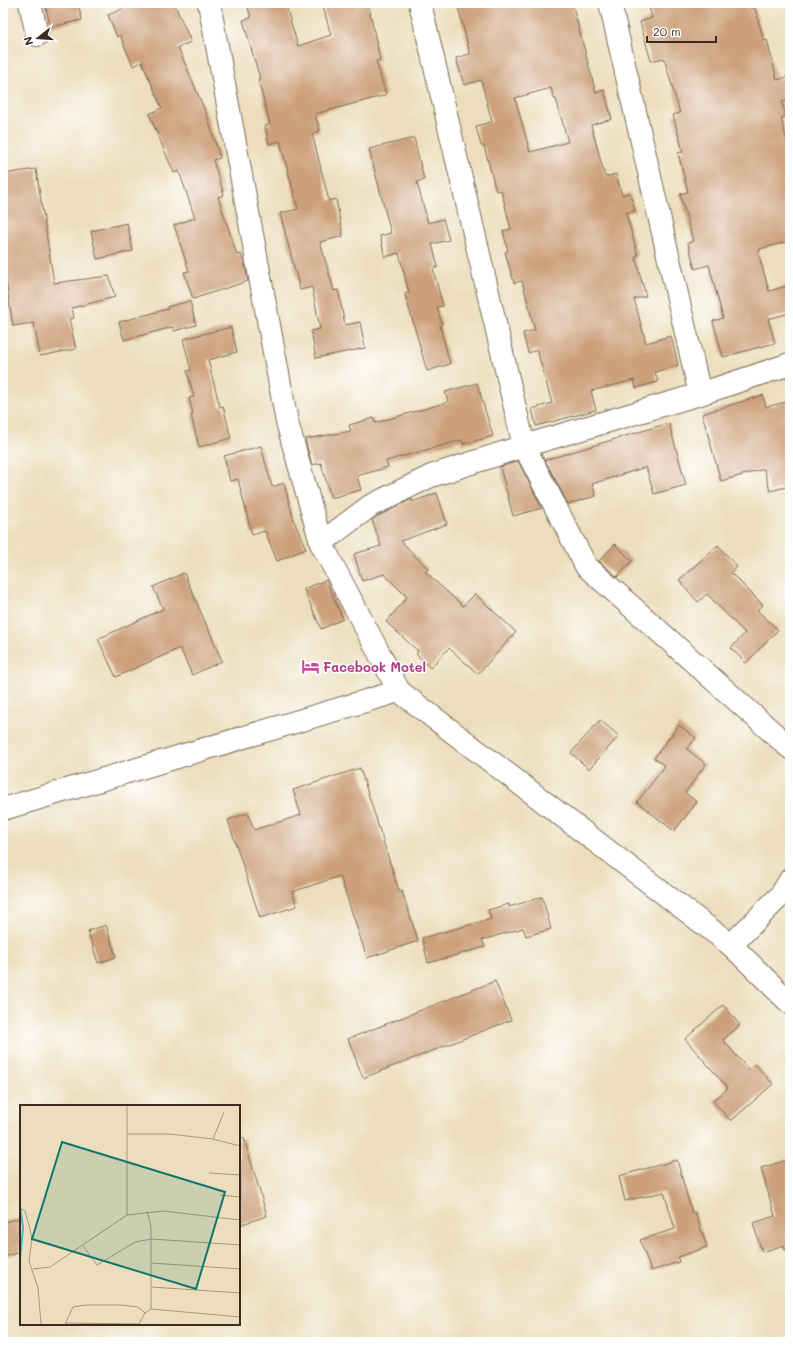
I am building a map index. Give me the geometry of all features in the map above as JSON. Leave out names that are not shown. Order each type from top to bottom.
[{"type":"street","points":[[30,3],[37,35]]},
{"type":"street","points":[[209,3],[287,422],[321,543],[398,691],[731,945],[790,1003]]},
{"type":"street","points":[[420,3],[524,446],[586,566],[790,748]]},
{"type":"street","points":[[610,3],[700,394]]},
{"type":"street","points":[[321,543],[370,506],[432,476],[524,446],[700,394],[790,364]]},
{"type":"street","points":[[3,809],[398,691]]},
{"type":"street","points":[[731,945],[781,895],[790,880]]},
{"type":"building","points":[[45,3],[78,3],[82,20],[50,27]]},
{"type":"building","points":[[137,3],[174,3],[191,42],[178,47],[208,118],[220,158],[213,160],[224,195],[218,197],[237,255],[241,254],[248,281],[193,299],[184,272],[189,271],[174,225],[195,218],[179,171],[174,173],[149,114],[162,108],[142,62],[133,66],[120,35],[117,37],[108,15]]},
{"type":"building","points":[[247,3],[285,3],[298,46],[331,35],[322,3],[368,3],[380,60],[376,61],[386,95],[315,114],[320,131],[312,133],[329,201],[336,199],[343,236],[320,242],[334,291],[338,290],[345,325],[360,322],[365,348],[316,358],[311,331],[320,329],[312,287],[300,290],[280,213],[298,209],[280,141],[269,144],[265,126],[270,124],[258,79],[260,79],[243,20],[251,18]]},
{"type":"building","points":[[457,3],[572,3],[596,93],[604,90],[612,119],[591,125],[605,177],[616,174],[622,195],[630,193],[635,211],[626,213],[638,256],[635,257],[646,296],[634,299],[646,343],[671,336],[678,365],[655,372],[658,382],[636,388],[634,380],[591,391],[596,410],[536,426],[532,409],[552,403],[537,350],[528,353],[523,333],[535,330],[522,281],[514,283],[505,252],[508,251],[503,231],[511,229],[501,190],[496,191],[484,146],[481,146],[476,126],[492,122],[481,80],[464,85],[456,58],[470,54]],"holes":[[[551,88],[554,99],[556,99],[568,142],[530,152],[515,98]]]},
{"type":"building","points":[[648,3],[751,3],[751,9],[755,8],[764,41],[767,40],[777,80],[790,76],[790,100],[782,102],[786,117],[781,118],[790,153],[790,241],[760,249],[758,252],[769,291],[790,285],[790,313],[768,319],[775,343],[723,357],[713,321],[723,318],[709,265],[695,269],[688,243],[693,241],[680,194],[688,192],[678,153],[683,152],[673,115],[680,113],[664,58],[651,61],[640,22],[652,18]]},
{"type":"building","points":[[414,138],[424,180],[417,182],[428,223],[443,219],[449,240],[432,244],[438,267],[433,269],[443,306],[437,307],[442,325],[440,326],[450,364],[427,371],[405,294],[409,293],[399,253],[385,257],[380,236],[391,233],[369,149]]},
{"type":"building","points":[[36,169],[54,283],[109,276],[115,297],[72,308],[74,318],[69,319],[76,349],[40,356],[34,323],[13,326],[3,262],[3,174]]},
{"type":"building","points":[[127,223],[133,251],[97,259],[91,231]]},
{"type":"building","points":[[190,301],[196,325],[174,331],[173,327],[124,340],[119,322],[168,309],[167,307]]},
{"type":"building","points":[[231,327],[237,352],[208,360],[220,407],[223,406],[231,438],[199,447],[191,415],[193,414],[189,398],[194,397],[187,371],[191,370],[183,339]]},
{"type":"building","points":[[477,383],[493,436],[463,444],[462,440],[386,461],[388,467],[357,476],[361,490],[331,498],[321,463],[312,465],[305,439],[351,431],[349,425],[374,418],[375,423],[448,402],[445,392]]},
{"type":"building","points":[[763,395],[766,407],[790,401],[790,486],[770,491],[764,469],[721,481],[702,414]]},
{"type":"building","points":[[669,423],[686,485],[654,494],[646,467],[592,484],[596,496],[568,504],[545,460]]},
{"type":"building","points":[[261,446],[272,487],[284,483],[294,521],[306,549],[277,561],[265,531],[252,535],[238,479],[230,481],[224,456]]},
{"type":"building","points":[[518,461],[542,508],[513,516],[500,467]]},
{"type":"building","points":[[437,493],[447,524],[401,541],[428,569],[425,572],[463,606],[475,594],[516,632],[478,674],[449,648],[430,668],[416,654],[418,651],[386,622],[407,597],[384,574],[362,581],[354,554],[381,546],[372,520],[412,499],[412,502]]},
{"type":"building","points":[[615,544],[632,561],[617,577],[599,561]]},
{"type":"building","points":[[718,545],[737,567],[731,573],[763,605],[757,610],[778,630],[746,663],[731,648],[745,633],[707,594],[698,602],[679,580]]},
{"type":"building","points":[[184,573],[222,661],[192,675],[180,648],[116,677],[98,639],[163,609],[153,587]]},
{"type":"building","points":[[326,580],[343,619],[321,629],[304,589]]},
{"type":"building","points":[[600,720],[619,736],[589,769],[571,753]]},
{"type":"building","points":[[679,725],[696,738],[687,749],[706,764],[685,793],[697,802],[674,831],[637,802],[665,766],[654,758]]},
{"type":"building","points":[[360,768],[399,891],[402,891],[418,941],[367,958],[340,876],[292,892],[297,906],[260,918],[228,820],[248,813],[254,830],[301,815],[293,790]]},
{"type":"building","points":[[542,897],[551,929],[526,936],[523,928],[482,940],[485,947],[428,963],[422,938],[491,919],[488,910],[509,904],[509,907]]},
{"type":"building","points":[[106,925],[116,957],[98,963],[88,931]]},
{"type":"building","points":[[495,981],[511,1020],[363,1078],[348,1039]]},
{"type":"building","points":[[723,1005],[740,1025],[723,1040],[749,1070],[755,1064],[773,1084],[731,1121],[713,1101],[728,1088],[685,1039]]},
{"type":"building","points":[[244,1138],[267,1216],[240,1225],[240,1139]]},
{"type":"building","points":[[790,1159],[790,1249],[785,1250],[784,1245],[762,1252],[753,1223],[775,1216],[761,1168]]},
{"type":"building","points":[[677,1160],[692,1213],[695,1212],[707,1247],[678,1257],[679,1262],[651,1271],[640,1240],[675,1229],[664,1192],[625,1201],[619,1176]]},
{"type":"building","points":[[20,1218],[20,1252],[3,1257],[3,1222]]},
{"type":"place","name":"Facebook Motel","points":[[310,666]]}]
